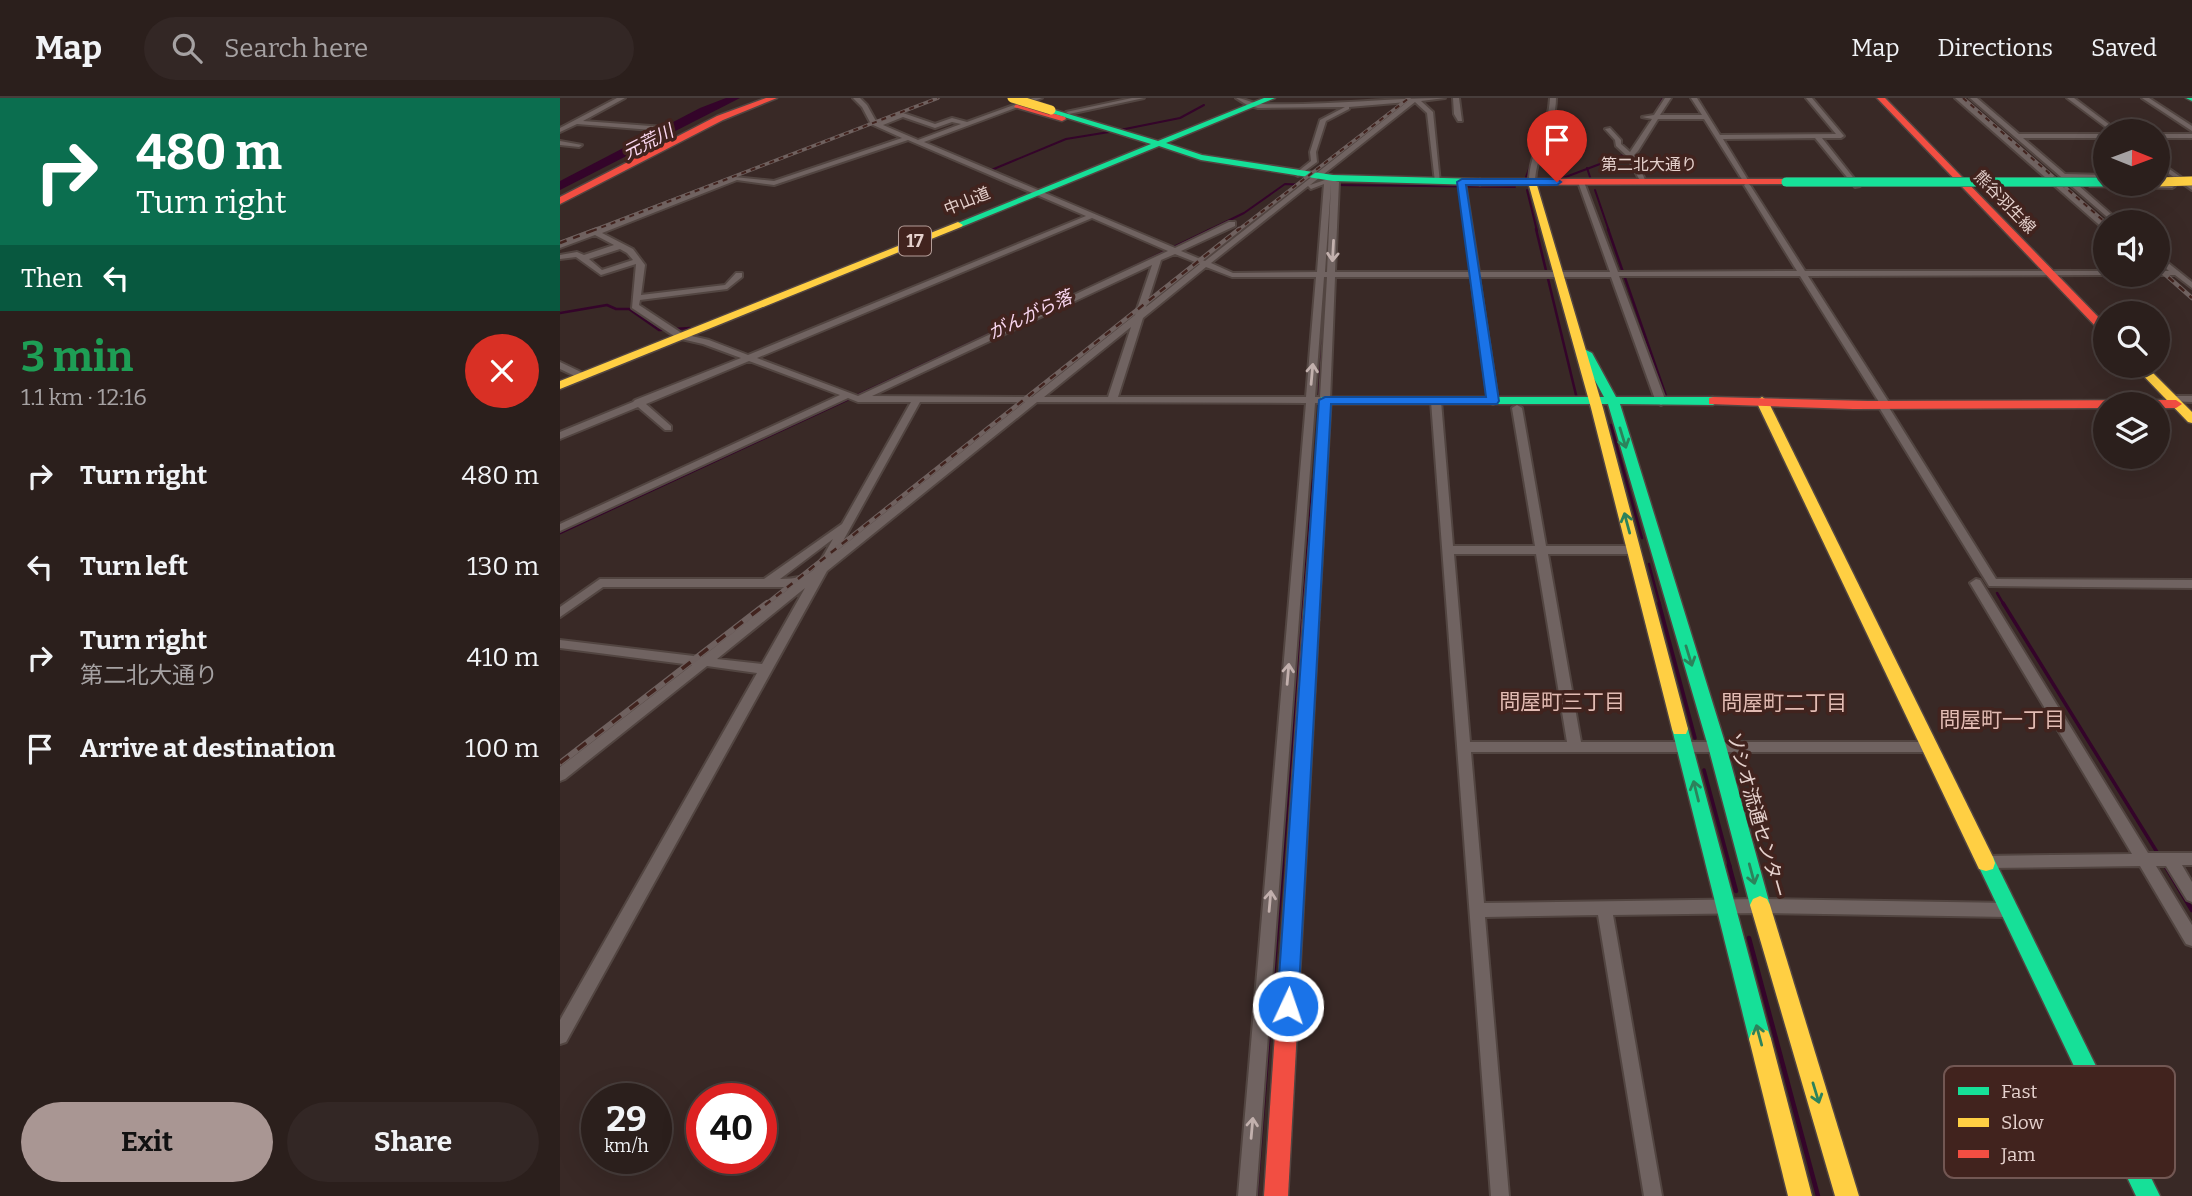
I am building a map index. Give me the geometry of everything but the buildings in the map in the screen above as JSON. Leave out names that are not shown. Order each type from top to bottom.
[{"type":"main road","points":[[560,201],[720,118],[773,98]]},
{"type":"main road","name":"中山道","points":[[560,385],[1155,144],[1246,102],[1271,98]]},
{"type":"main road","name":"熊谷羽生線","points":[[1881,98],[2093,317]]},
{"type":"main road","points":[[1025,100],[1089,119],[1089,123]]},
{"type":"main road","points":[[1025,100],[1116,131]]},
{"type":"main road","points":[[1025,100],[1116,131]]},
{"type":"main road","name":"第二北大通り","points":[[1116,131],[1155,144],[1299,181],[2093,182]]},
{"type":"main road","points":[[2170,180],[2189,182]]},
{"type":"main road","points":[[1532,182],[1550,274],[1574,332],[1595,405],[1800,1196]]},
{"type":"main road","points":[[1648,182],[1746,182]]},
{"type":"main road","points":[[1695,182],[1962,182]]},
{"type":"main road","name":"ソシオ流通センター","points":[[1574,332],[1614,405],[1717,746],[1760,906],[1847,1196]]},
{"type":"main road","points":[[2154,378],[2180,401],[2192,419]]},
{"type":"main road","points":[[1437,405],[1493,401],[1595,405]]},
{"type":"main road","points":[[1614,405],[1661,402],[1827,408],[1864,404],[2180,401]]},
{"type":"main road","points":[[1276,1196],[1320,403],[1517,408],[1763,404]]},
{"type":"main road","points":[[1763,404],[2085,1066]]},
{"type":"main road","points":[[2139,1178],[2148,1196]]},
{"type":"street","points":[[560,130],[622,98]]},
{"type":"street","points":[[856,98],[865,106],[872,122],[1232,275],[2093,273]]},
{"type":"street","points":[[1069,112],[1141,98]]},
{"type":"street","points":[[1246,102],[1353,105],[1381,100],[1442,98]]},
{"type":"street","points":[[1456,98],[1460,120]]},
{"type":"street","points":[[1532,182],[1531,172],[1554,116],[1553,98]]},
{"type":"street","points":[[1628,154],[1635,151],[1651,117],[1668,98]]},
{"type":"street","points":[[1694,98],[1993,583],[2192,584]]},
{"type":"street","points":[[1719,136],[1841,136],[1809,98]]},
{"type":"street","points":[[1958,98],[2093,218]]},
{"type":"street","points":[[1973,98],[2103,210]]},
{"type":"street","points":[[2070,98],[2099,119]]},
{"type":"street","points":[[2145,98],[2192,129]]},
{"type":"street","points":[[918,142],[1025,100]]},
{"type":"street","points":[[1247,1196],[1320,403],[1327,180],[1416,100]]},
{"type":"street","points":[[1416,100],[1430,112],[1438,182]]},
{"type":"street","points":[[560,775],[808,583],[822,567],[1140,313],[1206,264],[1299,181],[1314,162],[1313,152],[1323,120],[1353,105]]},
{"type":"street","points":[[877,124],[903,115],[935,126],[952,120],[967,124]]},
{"type":"street","points":[[1651,117],[1705,117]]},
{"type":"street","points":[[576,122],[664,129]]},
{"type":"street","points":[[916,126],[926,123]]},
{"type":"street","points":[[1608,129],[1648,182]]},
{"type":"street","points":[[896,133],[906,130]]},
{"type":"street","points":[[1818,136],[1854,182]]},
{"type":"street","points":[[2017,136],[2093,136]]},
{"type":"street","points":[[2170,136],[2192,136]]},
{"type":"street","points":[[560,246],[736,178],[774,183],[908,138]]},
{"type":"street","points":[[560,143],[579,145]]},
{"type":"street","points":[[2170,170],[2189,182]]},
{"type":"street","points":[[2063,176],[2093,177]]},
{"type":"street","points":[[1962,182],[2048,178]]},
{"type":"street","points":[[1462,182],[1493,401]]},
{"type":"street","points":[[1581,182],[1617,274],[1661,402]]},
{"type":"street","points":[[1962,182],[2057,186]]},
{"type":"street","points":[[2074,186],[2189,182]]},
{"type":"street","points":[[560,436],[1094,215]]},
{"type":"street","points":[[560,528],[1232,224]]},
{"type":"street","points":[[595,232],[630,251],[641,265],[635,306],[643,313],[680,336],[706,342],[853,397],[1320,403]]},
{"type":"street","points":[[583,258],[620,246]]},
{"type":"street","points":[[560,257],[577,254],[601,273],[637,261]]},
{"type":"street","points":[[1112,400],[1157,260]]},
{"type":"street","points":[[2170,268],[2192,286]]},
{"type":"street","points":[[2170,273],[2176,273]]},
{"type":"street","points":[[636,299],[727,287],[739,275]]},
{"type":"street","points":[[560,365],[582,376]]},
{"type":"street","points":[[560,535],[853,397]]},
{"type":"street","points":[[822,567],[916,399]]},
{"type":"street","points":[[638,402],[668,428]]},
{"type":"street","points":[[1437,405],[1500,1196]]},
{"type":"street","points":[[1517,408],[1575,747]]},
{"type":"street","points":[[766,583],[847,523]]},
{"type":"street","points":[[1448,551],[1634,550]]},
{"type":"street","points":[[560,613],[600,583],[808,583]]},
{"type":"street","points":[[560,1036],[765,669],[808,583]]},
{"type":"street","points":[[1976,583],[2192,939]]},
{"type":"street","points":[[560,644],[765,669]]},
{"type":"street","points":[[1464,747],[1930,747]]},
{"type":"street","points":[[2170,859],[2192,895]]},
{"type":"street","points":[[1986,862],[2192,859]]},
{"type":"street","points":[[1477,910],[1725,906],[2009,910]]},
{"type":"street","points":[[1604,908],[1653,1196]]},
{"type":"waterway","name":"元荒川","points":[[560,186],[704,110],[735,98]]},
{"type":"waterway","points":[[1549,112],[1550,98]]},
{"type":"waterway","name":"がんがら落","points":[[1654,115],[1663,98]]},
{"type":"waterway","points":[[1120,130],[1180,118],[1204,105]]},
{"type":"waterway","name":"がんがら落","points":[[1587,169],[1629,153],[1647,127]]},
{"type":"waterway","points":[[989,171],[1066,139],[1109,132]]},
{"type":"waterway","points":[[1526,177],[1539,142]]},
{"type":"waterway","name":"がんがら落","points":[[1563,178],[1587,169]]},
{"type":"waterway","points":[[1587,169],[1591,180]]},
{"type":"waterway","name":"がんがら落","points":[[1207,231],[1244,213],[1285,184],[1307,185]]},
{"type":"waterway","name":"がんがら落","points":[[1335,185],[1515,187]]},
{"type":"waterway","points":[[1527,190],[1537,231]]},
{"type":"waterway","points":[[1595,190],[1609,231]]},
{"type":"waterway","name":"がんがら落","points":[[1114,276],[1211,229]]},
{"type":"waterway","points":[[1536,229],[1577,399]]},
{"type":"waterway","points":[[1608,229],[1667,399]]},
{"type":"waterway","points":[[1327,271],[1328,257]]},
{"type":"waterway","points":[[1319,396],[1326,277]]},
{"type":"waterway","name":"がんがら落","points":[[560,533],[1069,297]]},
{"type":"waterway","points":[[560,313],[607,305],[616,309],[629,309],[659,330],[690,328]]},
{"type":"waterway","points":[[1611,425],[1642,538]]},
{"type":"waterway","points":[[1303,605],[1313,480]]},
{"type":"waterway","points":[[1649,564],[1660,605]]},
{"type":"waterway","points":[[1997,593],[2004,605]]},
{"type":"waterway","points":[[1282,867],[1303,603]]},
{"type":"waterway","points":[[1659,603],[1695,738]]},
{"type":"waterway","points":[[2003,603],[2160,857]]},
{"type":"waterway","points":[[1704,770],[1730,867]]},
{"type":"waterway","points":[[1256,1196],[1282,865]]},
{"type":"waterway","points":[[1729,865],[1736,891]]},
{"type":"waterway","points":[[2165,865],[2192,910]]},
{"type":"waterway","points":[[1749,938],[1818,1196]]},
{"type":"railway","points":[[592,231],[938,98]]},
{"type":"railway","points":[[1237,231],[1409,98]]},
{"type":"railway","points":[[1963,98],[2093,212]]},
{"type":"railway","points":[[560,243],[597,229]]},
{"type":"railway","points":[[765,605],[1239,229]]},
{"type":"railway","points":[[2170,279],[2192,298]]},
{"type":"railway","points":[[560,763],[767,603]]},
{"type":"traffic: fast","points":[[958,225],[1271,98]]},
{"type":"traffic: fast","points":[[1051,110],[1201,157],[1333,178],[1480,182]]},
{"type":"traffic: fast","points":[[1786,182],[2093,182]]},
{"type":"traffic: fast","points":[[1586,353],[1613,402],[1717,746],[1760,905]]},
{"type":"traffic: fast","points":[[1311,620],[1325,400],[1713,401]]},
{"type":"traffic: fast","points":[[1680,729],[1760,1039]]},
{"type":"traffic: fast","points":[[1986,863],[2085,1066]]},
{"type":"traffic: fast","points":[[2139,1178],[2148,1196]]},
{"type":"traffic: slow","points":[[1012,98],[1051,110]]},
{"type":"traffic: slow","points":[[2170,182],[2192,181]]},
{"type":"traffic: slow","points":[[1532,182],[1597,408],[1680,729]]},
{"type":"traffic: slow","points":[[560,385],[958,225]]},
{"type":"traffic: slow","points":[[2152,378],[2192,419]]},
{"type":"traffic: slow","points":[[1762,401],[1986,863]]},
{"type":"traffic: slow","points":[[1760,905],[1847,1196]]},
{"type":"traffic: slow","points":[[1760,1039],[1800,1196]]},
{"type":"traffic: jam","points":[[560,201],[720,118],[773,98]]},
{"type":"traffic: jam","points":[[1881,98],[2093,318]]},
{"type":"traffic: jam","points":[[1017,105],[1062,119]]},
{"type":"traffic: jam","points":[[1480,182],[1786,182]]},
{"type":"traffic: jam","points":[[1713,401],[1864,404]]},
{"type":"traffic: jam","points":[[1853,405],[2176,404]]},
{"type":"traffic: jam","points":[[1276,1196],[1311,620]]},
{"type":"district","name":"問屋町三丁目","points":[[1562,702]]},
{"type":"district","name":"問屋町二丁目","points":[[1784,703]]},
{"type":"district","name":"問屋町一丁目","points":[[2002,720]]},
{"type":"route","points":[[1288,1006],[1325,400],[1493,401],[1462,182],[1557,182]]}]
